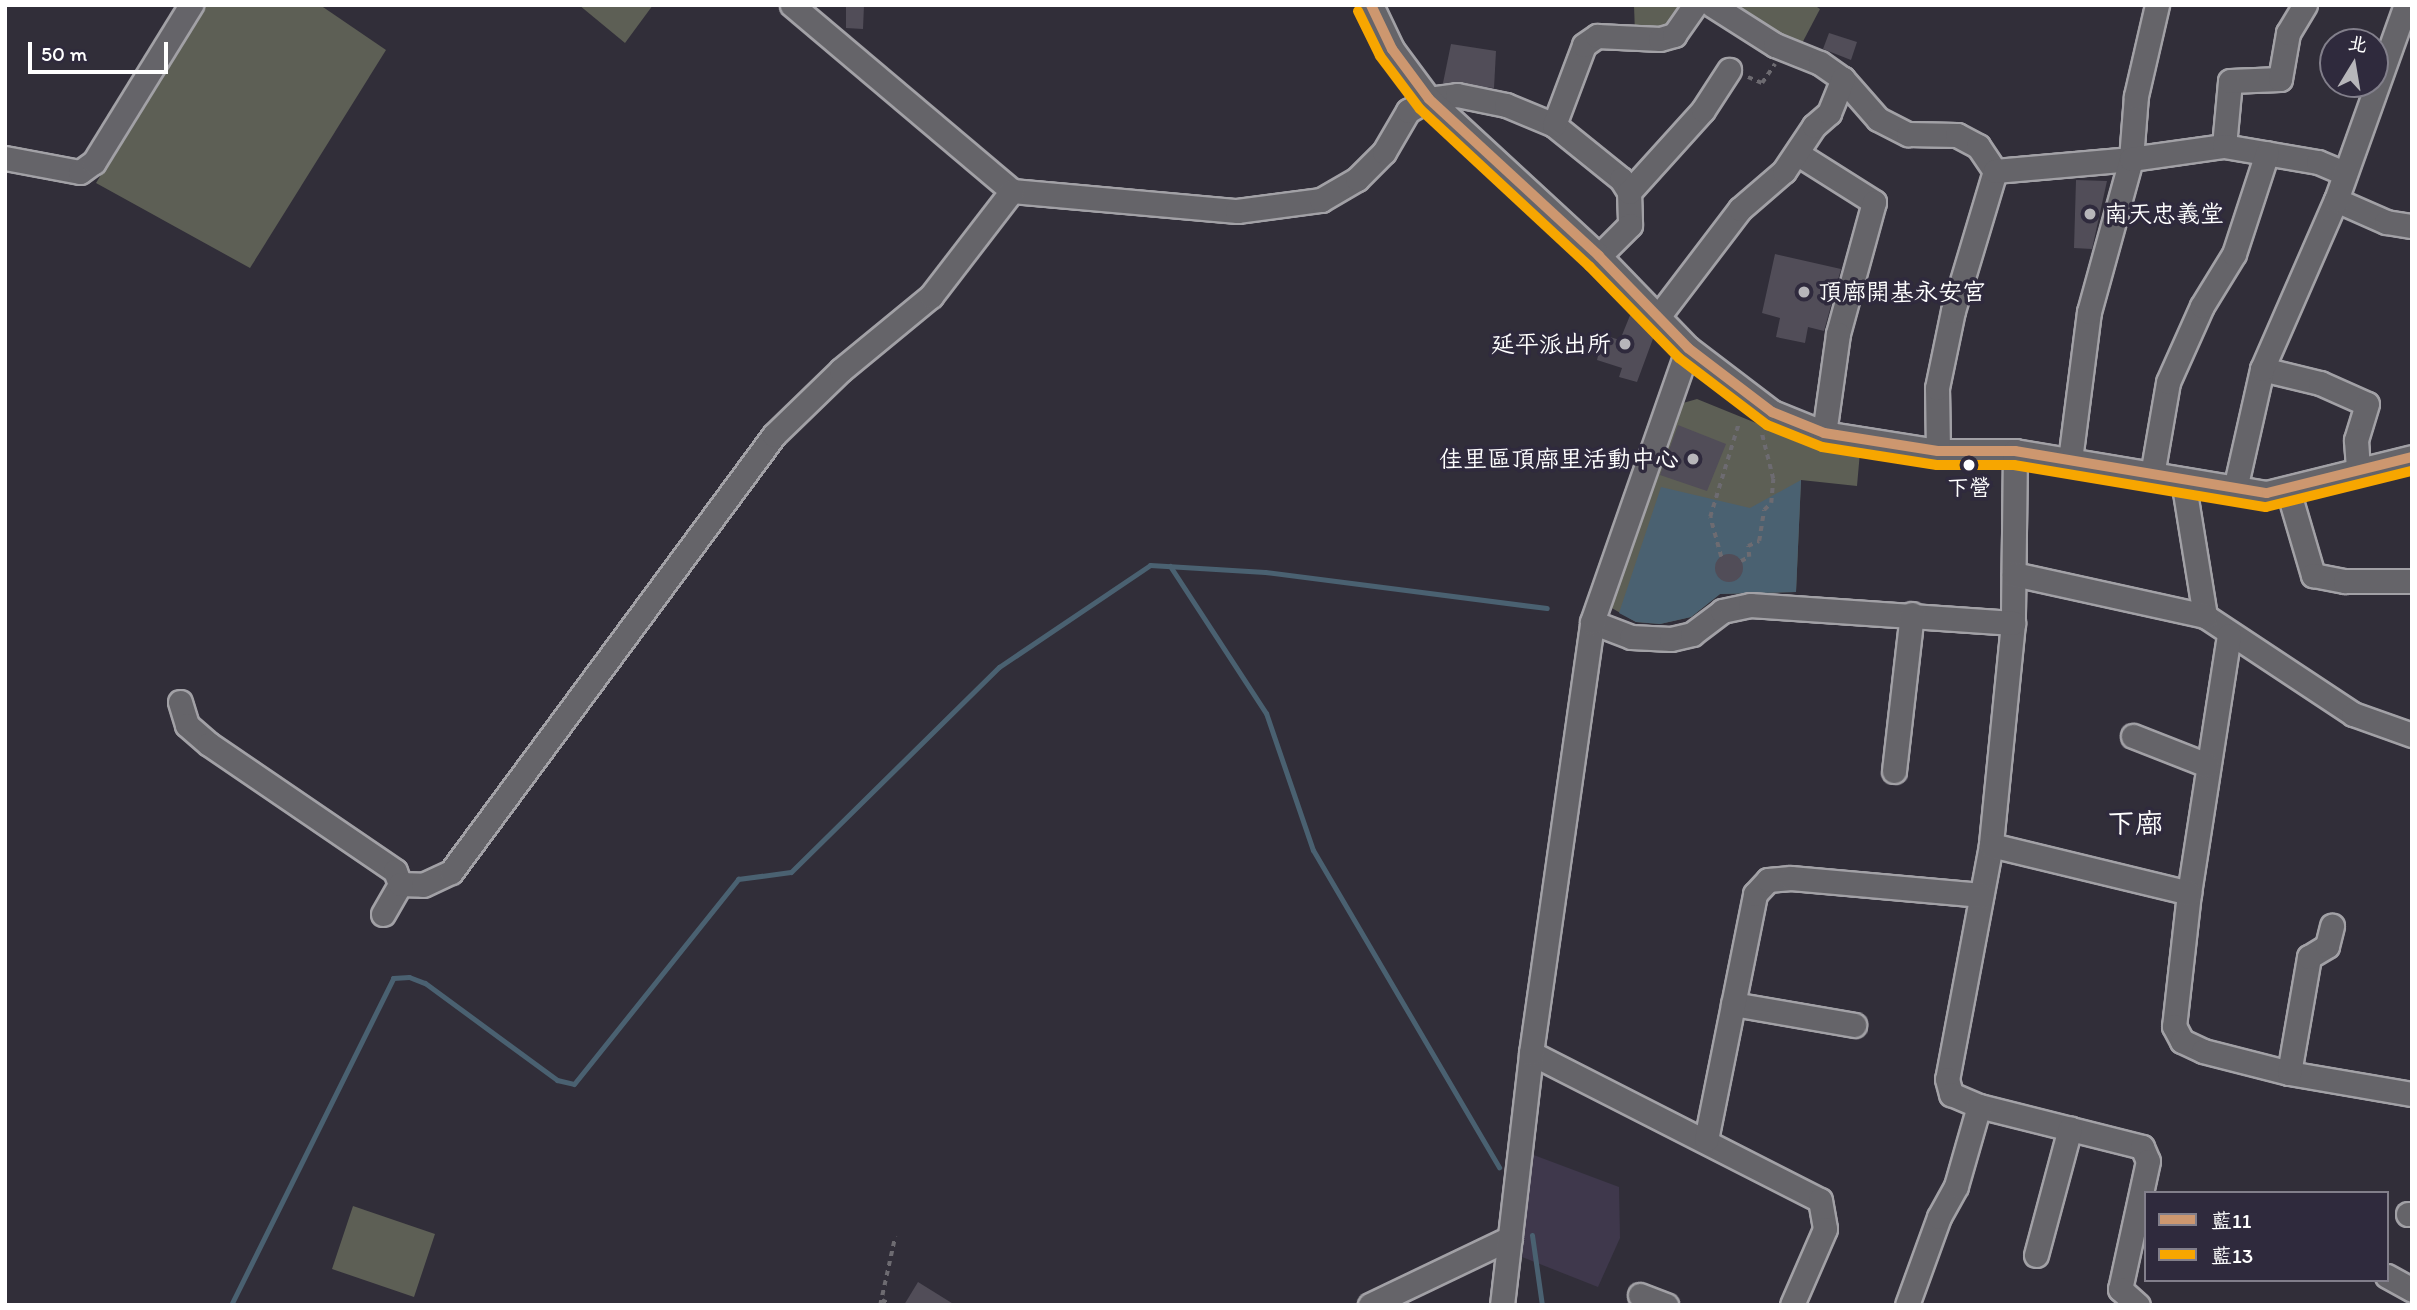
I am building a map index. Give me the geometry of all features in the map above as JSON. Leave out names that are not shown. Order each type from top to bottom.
[{"type":"street","points":[[792,5],[1012,191],[1237,211],[1321,200],[1357,179],[1384,152],[1408,111],[1429,99],[1457,95],[1506,105],[1554,125],[1598,156],[1629,192],[1630,225],[1600,256]]},
{"type":"street","points":[[1371,5],[1392,49],[1429,99],[1600,256],[1688,348],[1772,412],[1824,433],[1938,451],[2015,451],[2235,489],[2288,490],[2412,457]]},
{"type":"street","points":[[1554,125],[1584,45],[1597,36],[1674,35],[1695,5]]},
{"type":"street","points":[[1712,5],[1785,49],[1820,63],[1843,79],[1878,119],[1908,134],[1957,135],[1978,146],[1995,171]]},
{"type":"street","points":[[2070,460],[2089,312],[2131,159],[2136,96],[2157,5]]},
{"type":"street","points":[[2224,146],[2230,81],[2280,79],[2288,33],[2305,5]]},
{"type":"street","points":[[2235,489],[2262,369],[2336,200],[2406,5]]},
{"type":"street","points":[[5,159],[80,172],[94,162],[181,9]]},
{"type":"street","points":[[1629,192],[1703,110],[1730,70]]},
{"type":"street","points":[[1657,318],[1740,208],[1784,171],[1798,154],[1814,126],[1829,113],[1843,79]]},
{"type":"street","points":[[1995,171],[2131,159],[2224,146],[2318,162],[2344,173]]},
{"type":"street","points":[[2152,475],[2168,382],[2202,306],[2234,254],[2267,153]]},
{"type":"street","points":[[1798,154],[1874,202],[1838,334],[1824,433]]},
{"type":"street","points":[[1938,451],[1937,388],[1953,311],[1995,171]]},
{"type":"street","points":[[400,884],[423,885],[451,872],[774,435],[841,370],[931,296],[1012,191]]},
{"type":"street","points":[[2336,200],[2386,222],[2412,226]]},
{"type":"street","points":[[1502,1305],[1531,1054],[1592,622],[1688,348]]},
{"type":"street","points":[[2262,369],[2319,383],[2367,404],[2356,440],[2358,472]]},
{"type":"street","points":[[2015,451],[2013,623],[1992,845],[1947,1079],[1951,1094],[1979,1106],[2142,1147],[2148,1161],[2120,1289],[2138,1305]]},
{"type":"street","points":[[2183,480],[2205,616]]},
{"type":"street","points":[[2288,490],[2313,575],[2345,581],[2412,581]]},
{"type":"street","points":[[2014,574],[2205,616],[2229,635],[2353,714],[2412,735]]},
{"type":"street","points":[[1592,622],[1631,637],[1671,639],[1692,634],[1721,611],[1750,605],[2013,623]]},
{"type":"street","points":[[1894,771],[1912,614]]},
{"type":"street","points":[[2229,635],[2207,765],[2174,1026],[2182,1041],[2203,1051],[2289,1073],[2412,1094]]},
{"type":"street","points":[[180,702],[187,725],[209,744],[395,871],[400,884]]},
{"type":"street","points":[[2133,736],[2207,765]]},
{"type":"street","points":[[1992,845],[2189,893]]},
{"type":"street","points":[[1706,1140],[1755,894],[1768,880],[1791,878],[1981,895]]},
{"type":"street","points":[[383,914],[400,884]]},
{"type":"street","points":[[2289,1073],[2309,957],[2327,946],[2332,926]]},
{"type":"street","points":[[1733,1004],[1854,1025]]},
{"type":"street","points":[[1531,1054],[1706,1140],[1820,1200],[1825,1230],[1792,1305]]},
{"type":"street","points":[[1907,1305],[1939,1217],[1956,1186],[1979,1106]]},
{"type":"street","points":[[2036,1255],[2070,1128]]},
{"type":"street","points":[[1370,1305],[1510,1238]]},
{"type":"street","points":[[2389,1277],[2412,1290]]},
{"type":"street","points":[[1640,1295],[1666,1305]]},
{"type":"path","points":[[1730,70],[1762,83],[1785,49]]},
{"type":"path","points":[[1721,557],[1712,528],[1712,502],[1720,491],[1739,422]]},
{"type":"path","points":[[1741,561],[1749,557],[1748,546],[1759,541],[1772,496],[1773,479],[1761,431]]},
{"type":"path","points":[[891,1305],[881,1303],[895,1237]]},
{"type":"shaded area","points":[[205,5],[320,5],[386,50],[250,268],[96,183]]},
{"type":"shaded area","points":[[579,5],[653,5],[625,43]]},
{"type":"shaded area","points":[[1634,5],[1686,5],[1670,31],[1635,34]]},
{"type":"shaded area","points":[[1720,5],[1814,5],[1820,9],[1799,49]]},
{"type":"shaded area","points":[[1697,399],[1803,442],[1860,452],[1857,486],[1801,480],[1796,592],[1720,594],[1691,617],[1660,624],[1636,622],[1610,607],[1676,405]]},
{"type":"shaded area","points":[[1531,1154],[1619,1187],[1620,1238],[1598,1287],[1522,1257]]},
{"type":"shaded area","points":[[353,1206],[435,1234],[414,1297],[332,1269]]},
{"type":"water","points":[[1801,480],[1796,592],[1720,594],[1691,617],[1660,624],[1636,622],[1619,613],[1661,487],[1750,508]]},
{"type":"building","points":[[846,5],[864,5],[863,29],[846,28]]},
{"type":"building","points":[[1829,33],[1857,42],[1851,60],[1823,49]]},
{"type":"building","points":[[1451,44],[1496,51],[1494,88],[1443,83]]},
{"type":"building","name":"南天忠義堂","points":[[2076,180],[2107,181],[2092,249],[2074,248]]},
{"type":"building","name":"頂廍開基永安宮","points":[[1775,254],[1841,269],[1824,331],[1808,327],[1805,343],[1776,337],[1780,318],[1762,313]]},
{"type":"building","name":"延平派出所","points":[[1631,313],[1654,336],[1637,382],[1619,377],[1622,368],[1597,360],[1603,335],[1620,340]]},
{"type":"building","name":"佳里區頂廍里活動中心","points":[[1678,425],[1726,444],[1707,491],[1660,475]]},
{"type":"building","points":[[1729,554],[1739,558],[1743,568],[1739,578],[1729,582],[1719,578],[1715,568],[1719,558]]},
{"type":"building","points":[[918,1282],[955,1305],[904,1305]]},
{"type":"waterway","points":[[231,1305],[393,978],[409,977],[425,983],[557,1080],[574,1084],[738,879],[791,872],[999,667],[1150,565],[1265,572],[1547,608]]},
{"type":"waterway","points":[[1170,566],[1266,713],[1313,850],[1499,1167]]},
{"type":"waterway","points":[[1532,1235],[1542,1305]]},
{"type":"transit line","name":"藍11","points":[[1371,5],[1392,49],[1429,99],[1599,256],[1688,348],[1772,412],[1824,433],[1938,451],[2015,451],[2267,493],[2412,457]]},
{"type":"transit line","name":"藍13","points":[[1358,11],[1380,56],[1420,109],[1589,266],[1679,358],[1767,425],[1822,447],[1937,465],[2014,465],[2266,507],[2412,471]]},
{"type":"place","name":"南天忠義堂","points":[[2090,214]]},
{"type":"place","name":"頂廍開基永安宮","points":[[1804,292]]},
{"type":"place","name":"延平派出所","points":[[1625,344]]},
{"type":"place","name":"佳里區頂廍里活動中心","points":[[1693,459]]},
{"type":"place","name":"下營","points":[[1969,465]]},
{"type":"district","name":"下廍","points":[[2135,823]]}]
